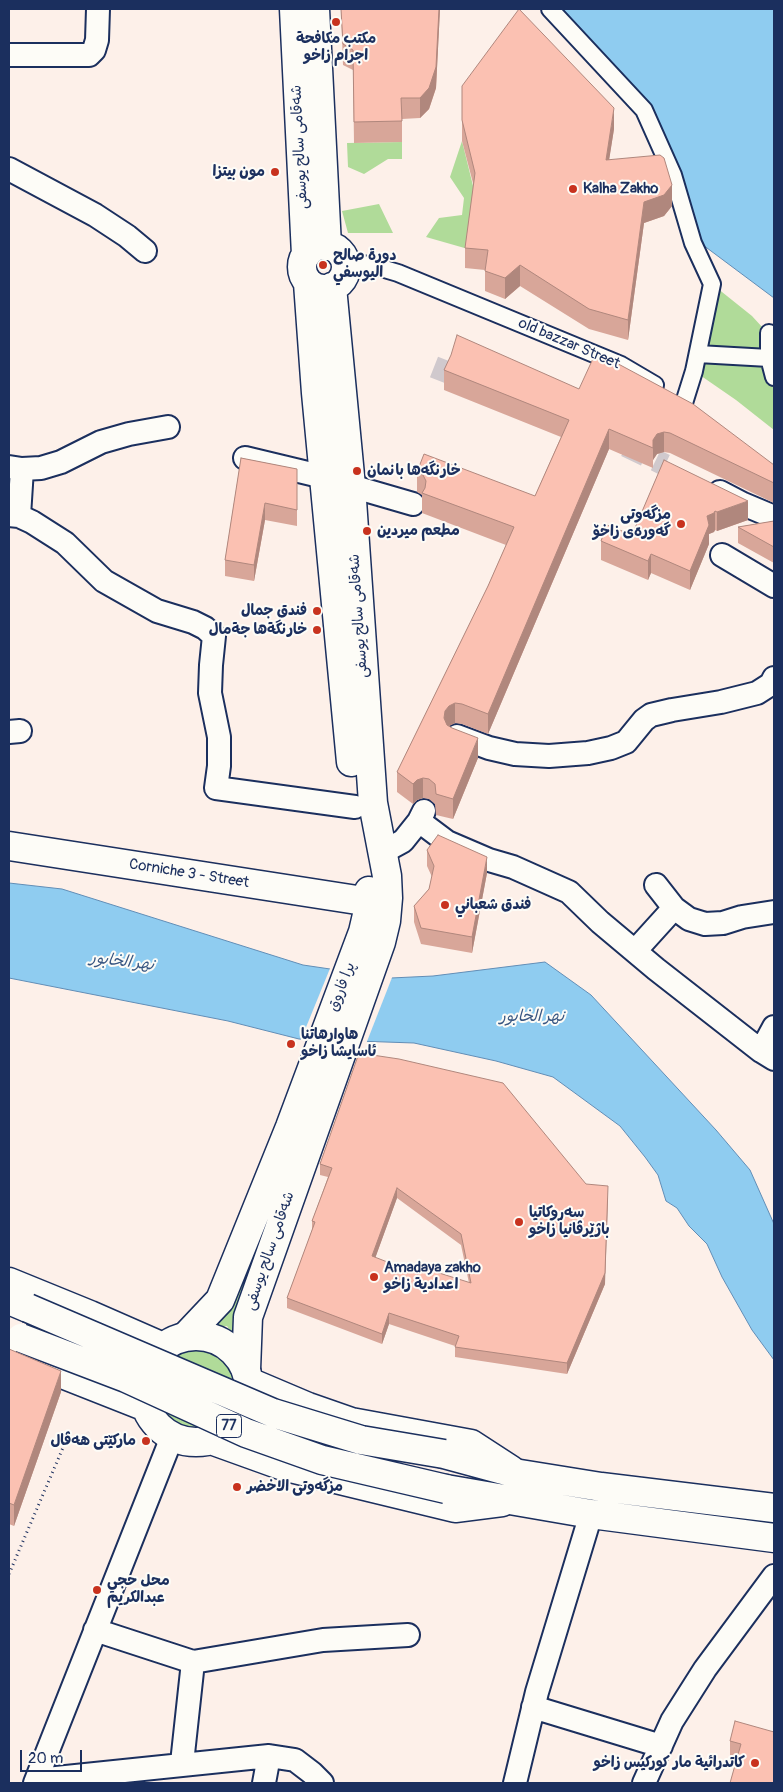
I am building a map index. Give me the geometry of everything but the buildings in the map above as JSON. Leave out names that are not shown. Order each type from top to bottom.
[{"type":"main road","name":"شەقامی سالح یوسفی","points":[[294,9],[326,255]]},
{"type":"main road","name":"شەقامی سالح یوسفی","points":[[315,9],[326,255]]},
{"type":"main road","points":[[326,255],[344,275],[337,284],[320,285],[302,272],[302,266],[326,255]]},
{"type":"main road","name":"شەقامی سالح یوسفی","points":[[320,285],[316,393],[355,807],[369,887],[372,937]]},
{"type":"main road","name":"شەقامی سالح یوسفی","points":[[320,285],[351,486],[373,803],[388,898],[386,921],[372,937]]},
{"type":"main road","name":"Corniche 3 - Street","points":[[9,846],[370,902]]},
{"type":"main road","name":"پرا فاروق","points":[[300,1132],[372,937]]},
{"type":"main road","name":"شەقامی سالح یوسفی","points":[[174,1341],[220,1300],[300,1132]]},
{"type":"main road","name":"شەقامی سالح یوسفی","points":[[247,1376],[248,1317],[300,1132]]},
{"type":"main road","points":[[9,1282],[90,1315],[174,1341]]},
{"type":"main road","name":"77","points":[[18,1304],[273,1413],[361,1440],[444,1454],[514,1473],[602,1487],[774,1508]]},
{"type":"main road","points":[[68,1377],[85,1371],[97,1357],[101,1339],[96,1322],[90,1315]]},
{"type":"main road","points":[[199,1335],[211,1337],[222,1342],[240,1358],[247,1376],[249,1394],[241,1417],[223,1435],[211,1440],[198,1442],[184,1441],[172,1436],[156,1424],[146,1407],[143,1381],[147,1368],[153,1356],[174,1341],[199,1335]]},
{"type":"main road","points":[[13,1342],[68,1377],[146,1407]]},
{"type":"main road","name":"77","points":[[13,1342],[126,1378],[246,1433],[322,1460],[446,1489],[515,1501],[591,1514],[774,1538]]},
{"type":"main road","points":[[247,1376],[308,1407],[351,1422],[471,1444],[514,1473]]},
{"type":"main road","points":[[286,1467],[278,1449],[280,1430],[284,1422],[291,1415],[308,1407]]},
{"type":"main road","points":[[211,1440],[286,1467],[455,1508],[515,1501]]},
{"type":"street","points":[[9,55],[89,55],[94,50],[98,40],[98,9]]},
{"type":"street","points":[[550,9],[644,110],[669,167],[693,242],[712,284],[698,354],[684,402]]},
{"type":"street","points":[[9,169],[95,215],[127,236],[145,251]]},
{"type":"street","name":"old bazzar Street","points":[[326,255],[380,267],[621,365],[700,413]]},
{"type":"street","points":[[768,333],[769,358],[774,377]]},
{"type":"street","points":[[698,354],[769,358]]},
{"type":"street","points":[[168,427],[128,434],[101,442],[61,462],[41,468],[16,468],[14,515],[32,522],[65,543],[104,581],[157,611],[193,622],[205,628],[214,636],[210,694],[219,737],[219,766],[216,788],[355,807]]},
{"type":"street","points":[[245,458],[324,477]]},
{"type":"street","points":[[699,482],[774,517]]},
{"type":"street","points":[[351,486],[413,504]]},
{"type":"street","points":[[722,555],[774,586]]},
{"type":"street","points":[[457,736],[489,748],[515,754],[549,756],[588,753],[611,748],[626,742],[644,720],[651,715],[757,693],[771,684],[774,678]]},
{"type":"street","points":[[381,853],[403,841],[422,816],[447,842],[489,860],[513,867],[569,892],[600,922],[635,951],[768,1055],[774,1027]]},
{"type":"street","points":[[656,885],[674,908],[689,919],[705,924],[723,923],[742,917],[774,912]]},
{"type":"street","points":[[635,951],[674,908]]},
{"type":"street","points":[[172,1436],[36,1781],[182,1763],[269,1756],[295,1760],[322,1783]]},
{"type":"street","points":[[515,1783],[551,1641],[591,1514]]},
{"type":"street","points":[[644,1783],[672,1721],[705,1669],[774,1576]]},
{"type":"street","points":[[96,1630],[193,1662],[323,1640],[408,1635]]},
{"type":"street","points":[[182,1763],[193,1662]]},
{"type":"street","points":[[533,1707],[661,1746]]},
{"type":"street","points":[[264,1783],[269,1756]]},
{"type":"path","points":[[9,1574],[68,1436]]},
{"type":"green space","points":[[462,141],[475,194],[468,249],[426,237],[439,218],[462,215],[464,198],[450,177]]},
{"type":"green space","points":[[402,142],[402,159],[388,159],[364,174],[348,167],[347,143]]},
{"type":"green space","points":[[379,204],[393,233],[348,233],[342,211]]},
{"type":"green space","points":[[712,284],[752,316],[774,340],[774,430],[736,400],[694,371]]},
{"type":"green space","points":[[262,1232],[241,1309],[239,1345],[227,1326],[210,1329],[231,1299]]},
{"type":"green space","points":[[207,1346],[219,1352],[235,1371],[238,1384],[234,1408],[227,1419],[206,1432],[193,1433],[181,1431],[170,1426],[154,1407],[171,1352],[182,1347]]},
{"type":"water","points":[[561,9],[774,9],[774,298],[703,245],[650,104]]},
{"type":"water","name":"نهر الخابور","points":[[9,883],[62,889],[303,965],[391,978],[433,976],[545,962],[591,995],[716,1130],[750,1170],[774,1224],[774,1360],[752,1330],[722,1277],[707,1244],[689,1226],[677,1208],[666,1201],[658,1175],[645,1157],[620,1126],[553,1077],[496,1061],[414,1043],[299,1039],[228,1021],[9,978]]},
{"type":"pier","points":[[331,966],[393,975],[366,1044],[300,1042]]},
{"type":"tunnel","points":[[434,367],[472,382]]},
{"type":"tunnel","points":[[626,446],[665,465]]},
{"type":"place","name":"مكتب مكافحة اجرام زاخو","points":[[336,22]]},
{"type":"place","name":"مون بيتزا","points":[[275,172]]},
{"type":"place","name":"Kalha Zakho","points":[[573,189]]},
{"type":"place","name":"دورة صالح اليوسفي","points":[[323,265]]},
{"type":"place","name":"خارنگەها بانمان","points":[[357,471]]},
{"type":"place","name":"مزگەوتی گەورەی زاخۆ","points":[[681,524]]},
{"type":"place","name":"مطعم ميردين","points":[[367,531]]},
{"type":"place","name":"فندق جمال","points":[[317,611]]},
{"type":"place","name":"خارنگةها جةمال","points":[[317,630]]},
{"type":"place","name":"فندق شعباني","points":[[445,905]]},
{"type":"place","name":"هاوارهاتنا ئاسایشا زاخو","points":[[291,1044]]},
{"type":"place","name":"سه‌روكاتيا باژێرڤانيا زاخو","points":[[519,1222]]},
{"type":"place","name":"Amadaya zakho اعدادية زاخو","points":[[374,1277]]},
{"type":"place","name":"مارکێتی هەڤال","points":[[146,1441]]},
{"type":"place","name":"مزگەوتی الاخضر","points":[[237,1487]]},
{"type":"place","name":"محل حجي عبدالكريم","points":[[97,1590]]},
{"type":"place","name":"كاتدرائية مار كوركيس زاخو","points":[[755,1763]]}]
